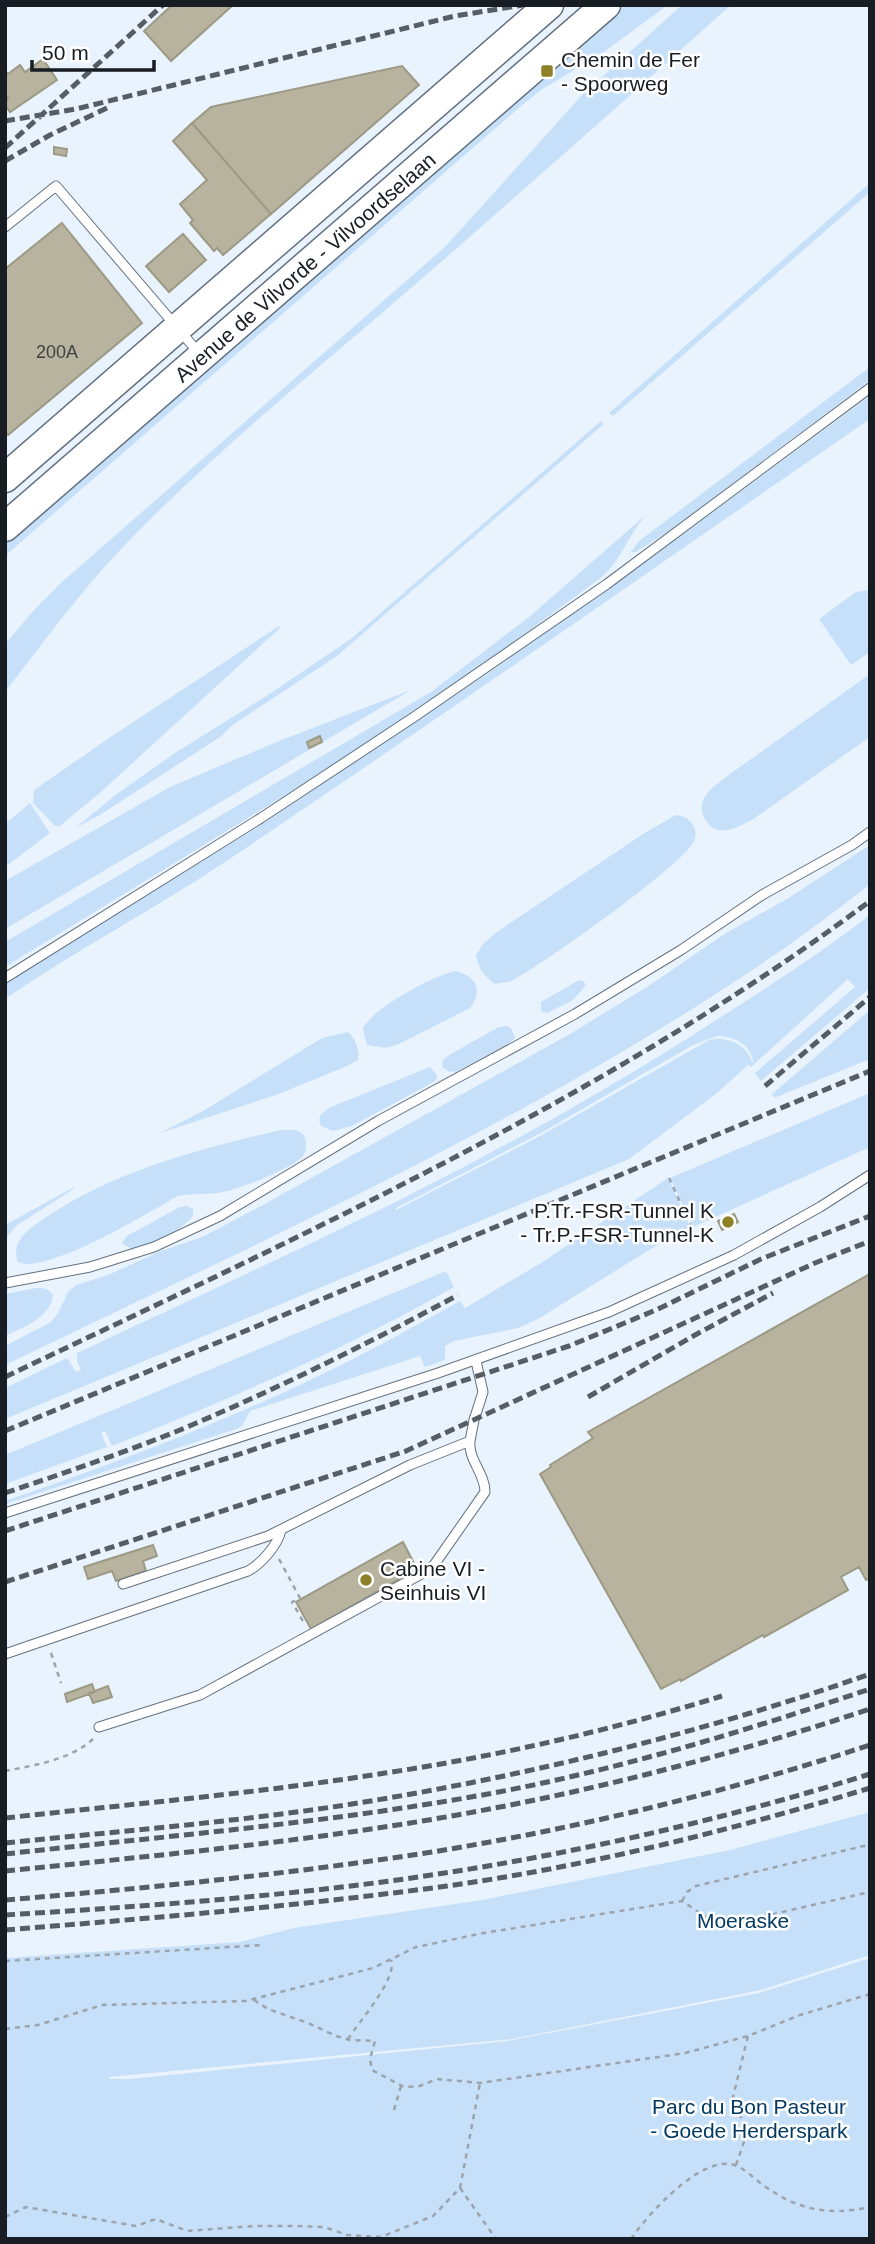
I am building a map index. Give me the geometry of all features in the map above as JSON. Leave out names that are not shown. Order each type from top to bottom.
[{"type":"main road","name":"Avenue de Vilvorde - Vilvoordselaan","points":[[5,478],[549,5]]},
{"type":"main road","name":"Avenue de Vilvorde - Vilvoordselaan","points":[[5,527],[606,5]]},
{"type":"lane","points":[[5,227],[56,186],[202,356]]},
{"type":"lane","points":[[5,978],[305,790],[426,709],[607,584],[870,388]]},
{"type":"lane","points":[[5,1283],[90,1267],[154,1247],[220,1216],[378,1121],[575,1014],[681,950],[762,895],[852,845],[870,832]]},
{"type":"lane","points":[[5,1513],[476,1361],[608,1312],[694,1275],[781,1229],[870,1175]]},
{"type":"lane","points":[[99,1727],[200,1695],[425,1572],[434,1564],[485,1492],[485,1484],[469,1449],[474,1420],[484,1392],[476,1361]]},
{"type":"lane","points":[[123,1584],[247,1544],[281,1530],[410,1465],[470,1441]]},
{"type":"lane","points":[[5,1654],[239,1575],[254,1568],[280,1537],[281,1530]]},
{"type":"path","points":[[669,1178],[692,1228]]},
{"type":"path","points":[[269,1551],[282,1561],[300,1598],[292,1602],[310,1636]]},
{"type":"path","points":[[46,1640],[61,1683]]},
{"type":"path","points":[[5,1771],[78,1751],[97,1735],[99,1727]]},
{"type":"path","points":[[681,1901],[687,1892],[696,1886],[868,1845]]},
{"type":"path","points":[[5,2029],[38,2025],[102,2005],[230,2003],[253,1999],[373,1968],[416,1947],[484,1933],[681,1901],[712,1921],[756,1918],[870,1892]]},
{"type":"path","points":[[5,1961],[262,1945]]},
{"type":"path","points":[[348,2039],[365,2018],[392,1973],[391,1960]]},
{"type":"path","points":[[253,1999],[268,2008],[348,2039],[374,2040],[369,2059],[372,2070],[401,2086],[420,2086],[437,2079],[480,2083],[685,2053],[748,2036],[800,2015],[870,1994]]},
{"type":"path","points":[[736,2165],[747,2133],[733,2096],[748,2036]]},
{"type":"path","points":[[5,2217],[26,2207],[136,2226],[156,2219],[187,2231],[296,2226],[324,2227],[346,2235],[381,2237],[433,2216],[460,2188],[480,2083]]},
{"type":"path","points":[[394,2110],[401,2086]]},
{"type":"path","points":[[631,2239],[649,2216],[688,2180],[720,2164],[736,2165],[781,2197],[807,2209],[836,2212],[870,2207]]},
{"type":"path","points":[[460,2188],[496,2239]]},
{"type":"green space","points":[[622,5],[668,5],[604,52],[541,90],[521,106],[5,556],[5,540]]},
{"type":"green space","points":[[682,5],[731,5],[193,478],[106,565],[5,692],[5,644],[35,609],[62,582],[446,246],[582,95]]},
{"type":"green space","points":[[870,183],[870,192],[613,416],[609,413]]},
{"type":"green space","points":[[870,367],[870,380],[675,527],[636,552],[631,552],[639,541]]},
{"type":"green space","points":[[870,396],[870,419],[225,862],[5,999],[5,982],[264,823],[499,666]]},
{"type":"green space","points":[[601,421],[604,424],[337,656],[234,724],[220,737],[100,815],[75,828],[118,793],[178,751],[352,638]]},
{"type":"green space","points":[[647,514],[603,576],[477,669],[318,775],[5,967],[5,942],[431,692],[529,617]]},
{"type":"green space","points":[[870,590],[870,652],[851,665],[819,619],[856,592]]},
{"type":"green space","points":[[279,626],[280,628],[102,791],[60,826],[55,826],[33,803],[34,790]]},
{"type":"green space","points":[[870,674],[870,737],[752,820],[726,830],[714,828],[709,824],[701,807],[711,789]]},
{"type":"green space","points":[[411,690],[5,929],[5,881],[170,787]]},
{"type":"green space","points":[[30,803],[50,833],[5,867],[5,824]]},
{"type":"green space","points":[[676,815],[692,823],[695,836],[685,853],[665,871],[578,937],[511,981],[495,984],[485,975],[476,955],[483,944],[497,932],[646,832]]},
{"type":"green space","points":[[870,845],[870,884],[779,952],[652,1034],[545,1096],[393,1177],[5,1365],[5,1346],[51,1322],[68,1292],[76,1285],[202,1237],[261,1206],[570,1034],[650,985],[726,933],[787,899]]},
{"type":"green space","points":[[870,915],[870,988],[761,1081],[755,1073],[855,987],[848,979],[751,1067],[748,1065],[717,1093],[629,1159],[5,1419],[5,1388],[67,1358],[76,1372],[81,1370],[77,1353],[438,1181],[518,1138],[692,1035]],"holes":[[[717,1036],[723,1036],[746,1047],[753,1064],[747,1052],[737,1043],[724,1039],[709,1040],[542,1135],[396,1210],[541,1133],[693,1045]]]},
{"type":"green space","points":[[455,971],[468,976],[476,985],[477,996],[470,1008],[399,1044],[386,1048],[367,1045],[363,1029],[377,1012],[419,986]]},
{"type":"green space","points":[[579,980],[586,985],[573,1000],[547,1013],[541,1011],[541,1002]]},
{"type":"green space","points":[[870,1010],[870,1059],[774,1098],[772,1094]]},
{"type":"green space","points":[[499,1027],[511,1028],[515,1038],[510,1043],[457,1071],[450,1072],[442,1067],[443,1060],[449,1055]]},
{"type":"green space","points":[[348,1032],[356,1044],[358,1060],[347,1066],[276,1095],[160,1133],[203,1111],[322,1038]]},
{"type":"green space","points":[[430,1067],[437,1075],[436,1080],[428,1085],[352,1126],[333,1131],[321,1126],[321,1114],[331,1107]]},
{"type":"green space","points":[[870,1093],[870,1147],[693,1227],[670,1178]]},
{"type":"green space","points":[[280,1130],[296,1130],[304,1135],[306,1148],[297,1161],[276,1173],[225,1192],[178,1196],[71,1252],[29,1264],[17,1261],[17,1245],[29,1229],[102,1186],[190,1153]]},
{"type":"green space","points":[[668,1178],[691,1228],[654,1247],[538,1319],[518,1328],[454,1341],[445,1346],[445,1360],[425,1367],[420,1356],[250,1411],[242,1426],[236,1429],[5,1504],[5,1501],[89,1472],[253,1406],[349,1361],[460,1301],[465,1308],[541,1263]]},
{"type":"green space","points":[[76,1186],[16,1226],[5,1239],[5,1225]]},
{"type":"green space","points":[[180,1207],[193,1209],[193,1216],[173,1232],[131,1249],[122,1243],[127,1236]]},
{"type":"green space","points":[[446,1271],[454,1287],[329,1353],[112,1446],[105,1431],[101,1433],[107,1447],[5,1484],[5,1455]]},
{"type":"green space","points":[[36,1288],[46,1289],[53,1295],[47,1310],[35,1321],[5,1336],[5,1294]]},
{"type":"green space","points":[[870,1812],[870,1955],[761,1990],[512,2039],[109,2077],[130,2079],[507,2041],[759,1993],[870,1958],[870,2239],[5,2239],[5,1958],[240,1942],[294,1928],[482,1900],[730,1850]]},
{"type":"building","points":[[172,5],[233,5],[171,61],[144,31]]},
{"type":"building","points":[[43,59],[57,80],[10,112],[5,105],[8,98],[5,95],[5,71],[8,74],[20,65],[25,72]]},
{"type":"building","points":[[402,66],[419,85],[271,214],[192,123],[211,107]]},
{"type":"building","points":[[192,123],[271,214],[223,255],[217,248],[214,251],[190,223],[193,220],[180,204],[207,180],[173,141]]},
{"type":"building","points":[[54,147],[67,149],[66,156],[54,154]]},
{"type":"building","points":[[62,223],[142,323],[8,435],[5,431],[5,269]]},
{"type":"building","points":[[183,234],[206,260],[169,292],[146,266]]},
{"type":"building","points":[[320,736],[322,742],[309,748],[307,742]]},
{"type":"building","name":"P.Tr.-FSR-Tunnel K - Tr.P.-FSR-Tunnel-K","points":[[734,1214],[738,1222],[722,1230],[718,1221]]},
{"type":"building","points":[[870,1274],[870,1578],[866,1580],[859,1567],[841,1577],[848,1590],[681,1681],[680,1679],[661,1689],[540,1474],[593,1438],[588,1432]]},
{"type":"building","name":"Cabine VI - Seinhuis VI","points":[[403,1542],[417,1569],[311,1629],[296,1602]]},
{"type":"building","points":[[153,1545],[157,1556],[143,1561],[146,1571],[116,1581],[112,1571],[88,1579],[84,1567]]},
{"type":"building","points":[[92,1684],[95,1692],[67,1702],[65,1694]]},
{"type":"building","points":[[108,1686],[112,1697],[93,1703],[89,1693]]},
{"type":"railway","points":[[5,148],[163,5]]},
{"type":"railway","points":[[5,121],[76,109],[455,16],[523,5]]},
{"type":"railway","points":[[5,161],[50,135],[107,108]]},
{"type":"railway","points":[[5,1377],[339,1216],[558,1101],[665,1039],[769,972],[870,901]]},
{"type":"railway","points":[[765,1086],[870,997]]},
{"type":"railway","points":[[5,1431],[870,1071]]},
{"type":"railway","points":[[5,1531],[569,1346],[656,1310],[761,1259],[870,1216]]},
{"type":"railway","points":[[5,1582],[406,1451],[815,1263],[870,1241]]},
{"type":"railway","points":[[588,1397],[773,1293]]},
{"type":"railway","points":[[5,1493],[137,1447],[215,1415],[321,1366],[458,1295]]},
{"type":"railway","points":[[5,1843],[179,1826],[418,1793],[549,1766],[679,1734],[870,1674]]},
{"type":"railway","points":[[5,1854],[307,1821],[488,1794],[681,1748],[870,1689]]},
{"type":"railway","points":[[5,1818],[338,1780],[470,1759],[555,1741],[722,1696]]},
{"type":"railway","points":[[5,1871],[316,1837],[500,1807],[687,1764],[870,1709]]},
{"type":"railway","points":[[5,1900],[273,1874],[432,1852],[543,1832],[653,1807],[870,1745]]},
{"type":"railway","points":[[5,1915],[246,1897],[451,1872],[692,1824],[870,1774]]},
{"type":"railway","points":[[5,1930],[282,1906],[501,1878],[660,1845],[870,1788]]},
{"type":"place","name":"Chemin de Fer - Spoorweg","points":[[547,71]]},
{"type":"place","name":"P.Tr.-FSR-Tunnel K - Tr.P.-FSR-Tunnel-K","points":[[728,1222]]},
{"type":"place","name":"Cabine VI - Seinhuis VI","points":[[366,1580]]},
{"type":"park label","name":"Moeraske","points":[[743,1920]]},
{"type":"park label","name":"Parc du Bon Pasteur - Goede Herderspark","points":[[749,2118]]}]
